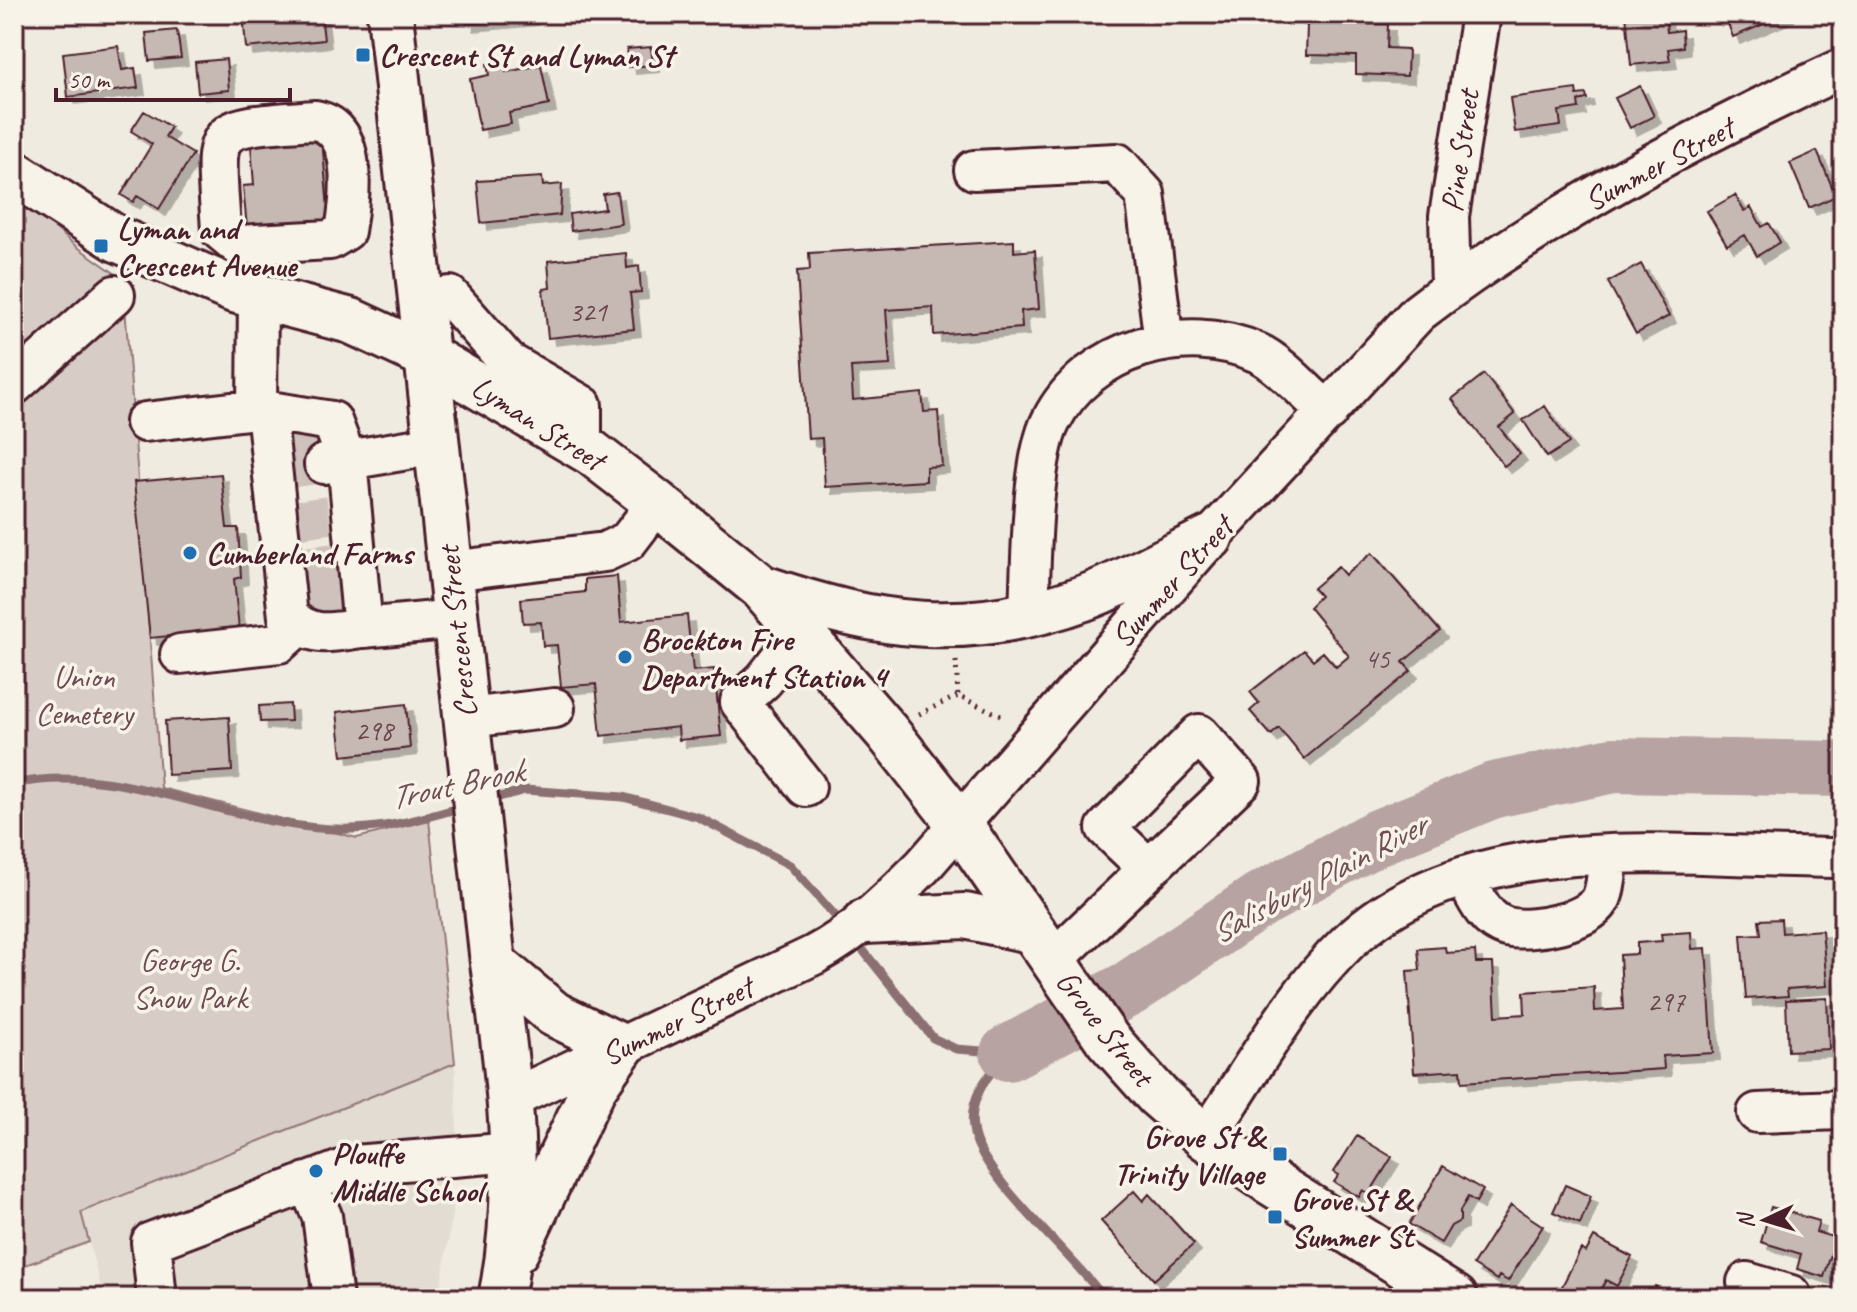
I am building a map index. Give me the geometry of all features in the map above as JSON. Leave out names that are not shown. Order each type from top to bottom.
[{"type":"main road","name":"Crescent Street","points":[[390,14],[493,963],[511,1099],[514,1152],[504,1285]]},
{"type":"main road","name":"Lyman Street","points":[[14,173],[117,239],[242,291],[351,321],[427,356],[582,447],[762,588],[958,822]]},
{"type":"main road","points":[[762,588],[828,610],[923,626],[975,626],[1029,615],[1085,598],[1210,538]]},
{"type":"main road","name":"Grove Street","points":[[958,822],[1108,1040],[1158,1096],[1206,1138],[1326,1220],[1455,1298]]},
{"type":"main road","points":[[866,921],[965,916],[1048,956]]},
{"type":"main road","points":[[493,963],[554,1014],[622,1047],[594,1087],[504,1285]]},
{"type":"street","name":"Pine Street","points":[[1451,288],[1449,216],[1481,14]]},
{"type":"street","name":"Summer Street","points":[[511,1099],[814,955],[866,921],[923,866],[958,822],[1386,344],[1451,288],[1582,205],[1843,68]]},
{"type":"street","points":[[315,120],[330,123],[339,132],[348,168],[349,206],[345,231],[330,240],[238,245],[221,231],[216,148],[227,131],[246,125],[315,120]]},
{"type":"street","points":[[348,168],[406,160]]},
{"type":"street","points":[[974,170],[1117,163],[1145,194],[1164,342]]},
{"type":"street","points":[[238,245],[242,291],[297,443],[313,517],[317,634],[456,619]]},
{"type":"street","points":[[14,385],[115,295]]},
{"type":"street","points":[[421,301],[450,296],[508,362],[582,405],[582,447]]},
{"type":"street","points":[[1029,615],[1037,474],[1051,420],[1083,379],[1135,347],[1190,337],[1259,353],[1328,412]]},
{"type":"street","points":[[145,422],[297,443],[437,445]]},
{"type":"street","points":[[180,654],[279,643],[317,584],[313,517],[297,443]]},
{"type":"street","points":[[450,571],[605,552],[628,541],[657,503]]},
{"type":"street","points":[[317,584],[363,628]]},
{"type":"street","points":[[801,633],[764,680],[740,702],[806,787]]},
{"type":"street","points":[[469,739],[555,708]]},
{"type":"street","points":[[1465,877],[1482,910],[1507,927],[1558,924],[1588,915],[1601,899],[1609,855]]},
{"type":"street","points":[[1206,1138],[1302,995],[1348,942],[1397,907],[1465,877],[1543,858],[1609,855],[1843,858]]},
{"type":"street","points":[[1048,956],[1149,869]]},
{"type":"street","points":[[1757,1113],[1843,1110]]},
{"type":"street","points":[[157,1298],[151,1242],[354,1165],[514,1152]]},
{"type":"street","points":[[307,1182],[322,1216],[333,1298]]},
{"type":"street","points":[[1747,1282],[1791,1295],[1790,1298]]},
{"type":"path","points":[[955,649],[958,696]]},
{"type":"path","points":[[917,716],[958,696]]},
{"type":"path","points":[[958,696],[1002,716]]},
{"type":"shaded area","name":"Plouffe Middle School","points":[[455,1063],[457,1134],[447,1146],[448,1197],[453,1210],[439,1298],[104,1298],[81,1213]]},
{"type":"green space","name":"George G. Snow Park","points":[[14,193],[76,246],[123,279],[161,788],[357,838],[429,820],[455,1063],[81,1212],[89,1242],[14,1269]]},
{"type":"building","points":[[243,14],[321,14],[324,40],[246,48]]},
{"type":"building","points":[[466,14],[531,14],[531,18],[467,24]]},
{"type":"building","points":[[1300,14],[1341,14],[1341,23],[1388,24],[1387,48],[1408,49],[1407,76],[1356,74],[1356,56],[1306,55],[1307,25],[1300,24]]},
{"type":"building","points":[[1626,14],[1665,14],[1667,32],[1682,30],[1683,47],[1668,49],[1670,61],[1631,65]]},
{"type":"building","points":[[1713,14],[1788,14],[1733,37],[1725,16],[1715,19]]},
{"type":"building","points":[[177,30],[181,58],[149,61],[146,33]]},
{"type":"building","points":[[118,46],[122,70],[135,68],[138,88],[68,97],[63,53]]},
{"type":"building","points":[[651,47],[653,65],[629,67],[627,49]]},
{"type":"building","points":[[226,59],[229,90],[198,93],[195,62]]},
{"type":"building","points":[[504,60],[506,72],[541,65],[549,105],[509,113],[511,124],[480,130],[470,79],[489,75],[487,64]]},
{"type":"building","points":[[1640,86],[1654,116],[1630,128],[1615,98]]},
{"type":"building","points":[[1576,89],[1577,95],[1586,94],[1587,99],[1578,101],[1579,108],[1559,111],[1561,126],[1515,132],[1510,98]]},
{"type":"building","points":[[144,111],[171,127],[165,137],[193,154],[159,209],[137,196],[133,202],[121,195],[152,144],[131,131]]},
{"type":"building","points":[[322,139],[329,221],[247,228],[243,186],[254,185],[251,145]]},
{"type":"building","points":[[1817,151],[1836,196],[1809,208],[1790,163]]},
{"type":"building","points":[[542,177],[543,186],[562,184],[560,215],[481,223],[477,181]]},
{"type":"building","points":[[617,192],[621,224],[571,231],[569,214],[605,209],[603,194]]},
{"type":"building","points":[[1735,195],[1744,211],[1751,207],[1762,227],[1769,223],[1780,242],[1757,256],[1745,235],[1727,245],[1707,211]]},
{"type":"building","points":[[1014,241],[1014,252],[1035,250],[1039,309],[1021,311],[1022,328],[934,335],[933,307],[886,310],[890,365],[851,367],[853,400],[922,393],[924,412],[938,411],[942,466],[926,467],[926,481],[825,487],[822,438],[808,439],[797,271],[810,270],[809,253]]},
{"type":"building","points":[[626,253],[627,268],[639,266],[641,292],[630,293],[634,329],[548,338],[543,289],[550,288],[548,261]]},
{"type":"building","points":[[1641,264],[1669,316],[1636,334],[1608,282]]},
{"type":"building","points":[[1484,374],[1515,414],[1499,427],[1520,454],[1504,466],[1452,399]]},
{"type":"building","points":[[1545,406],[1569,443],[1547,457],[1523,420]]},
{"type":"building","name":"Cumberland Farms","points":[[221,474],[227,528],[238,528],[241,577],[234,579],[239,629],[150,638],[134,482]]},
{"type":"building","points":[[1372,553],[1440,631],[1403,662],[1411,671],[1304,759],[1279,728],[1271,735],[1250,711],[1259,703],[1250,692],[1304,650],[1313,660],[1323,652],[1336,667],[1349,656],[1309,607],[1320,596],[1313,588],[1338,567],[1345,575]]},
{"type":"building","name":"Brockton Fire Department Station 4","points":[[617,576],[621,622],[687,615],[693,671],[714,669],[721,736],[679,740],[678,727],[601,736],[596,684],[561,687],[557,645],[543,646],[541,622],[523,623],[521,599],[585,592],[585,579]]},
{"type":"building","points":[[290,704],[291,721],[260,722],[259,706]]},
{"type":"building","points":[[406,704],[410,748],[342,756],[337,712]]},
{"type":"building","points":[[229,717],[232,771],[168,775],[165,721]]},
{"type":"building","points":[[1781,919],[1782,933],[1822,930],[1827,986],[1787,989],[1788,996],[1746,999],[1741,935],[1761,934],[1759,920]]},
{"type":"building","points":[[1691,932],[1692,949],[1706,948],[1713,1053],[1663,1056],[1664,1069],[1462,1082],[1461,1070],[1414,1073],[1407,971],[1420,970],[1418,949],[1445,947],[1446,953],[1475,951],[1476,963],[1493,963],[1496,1016],[1525,1014],[1524,992],[1594,987],[1595,1011],[1623,1009],[1620,955],[1637,954],[1637,943],[1662,941],[1661,934]]},
{"type":"building","points":[[1827,998],[1829,1049],[1788,1051],[1786,1000]]},
{"type":"building","points":[[1357,1136],[1392,1157],[1369,1194],[1363,1190],[1359,1197],[1334,1182],[1339,1175],[1334,1172]]},
{"type":"building","points":[[1443,1166],[1483,1190],[1476,1202],[1468,1197],[1460,1211],[1460,1221],[1451,1226],[1441,1243],[1409,1224]]},
{"type":"building","points":[[1565,1185],[1591,1196],[1580,1224],[1553,1212]]},
{"type":"building","points":[[1134,1191],[1143,1201],[1149,1194],[1194,1244],[1154,1280],[1101,1221]]},
{"type":"building","points":[[1511,1205],[1543,1226],[1508,1281],[1499,1276],[1497,1280],[1473,1265]]},
{"type":"building","points":[[1771,1207],[1819,1221],[1816,1232],[1836,1238],[1824,1277],[1797,1269],[1801,1254],[1761,1242]]},
{"type":"building","points":[[1594,1237],[1632,1257],[1617,1286],[1606,1280],[1599,1293],[1605,1298],[1556,1298],[1581,1249],[1586,1252]]},
{"type":"building","points":[[1655,1286],[1681,1298],[1650,1298]]},
{"type":"waterway","name":"Salisbury Plain River","points":[[1008,1053],[1130,988],[1260,900],[1376,838],[1494,790],[1613,765],[1843,769]]},
{"type":"waterway","name":"Trout Brook","points":[[14,784],[56,779],[98,781],[309,827],[381,827],[466,806]]},
{"type":"waterway","name":"Trout Brook","points":[[488,800],[525,790],[623,797],[698,817],[790,865],[845,927]]},
{"type":"waterway","name":"Trout Brook","points":[[854,939],[933,1038],[956,1049],[1008,1053]]},
{"type":"waterway","points":[[1008,1053],[986,1080],[976,1100],[972,1122],[981,1152],[1012,1195],[1104,1298]]},
{"type":"tunnel","points":[[285,440],[320,435]]},
{"type":"tunnel","points":[[288,469],[324,464]]},
{"type":"tunnel","points":[[294,520],[329,515]]},
{"type":"tunnel","points":[[298,567],[335,562]]},
{"type":"tunnel","points":[[301,595],[338,591]]},
{"type":"place","name":"Crescent St and Lyman St","points":[[363,55]]},
{"type":"place","name":"Lyman and Crescent Avenue","points":[[101,246]]},
{"type":"place","name":"Cumberland Farms","points":[[190,553]]},
{"type":"place","name":"Brockton Fire Department Station 4","points":[[625,657]]},
{"type":"place","name":"Grove St & Trinity Village","points":[[1280,1154]]},
{"type":"place","name":"Plouffe Middle School","points":[[316,1171]]},
{"type":"place","name":"Grove St & Summer St","points":[[1275,1217]]},
{"type":"park label","name":"Union Cemetery","points":[[84,694]]}]
